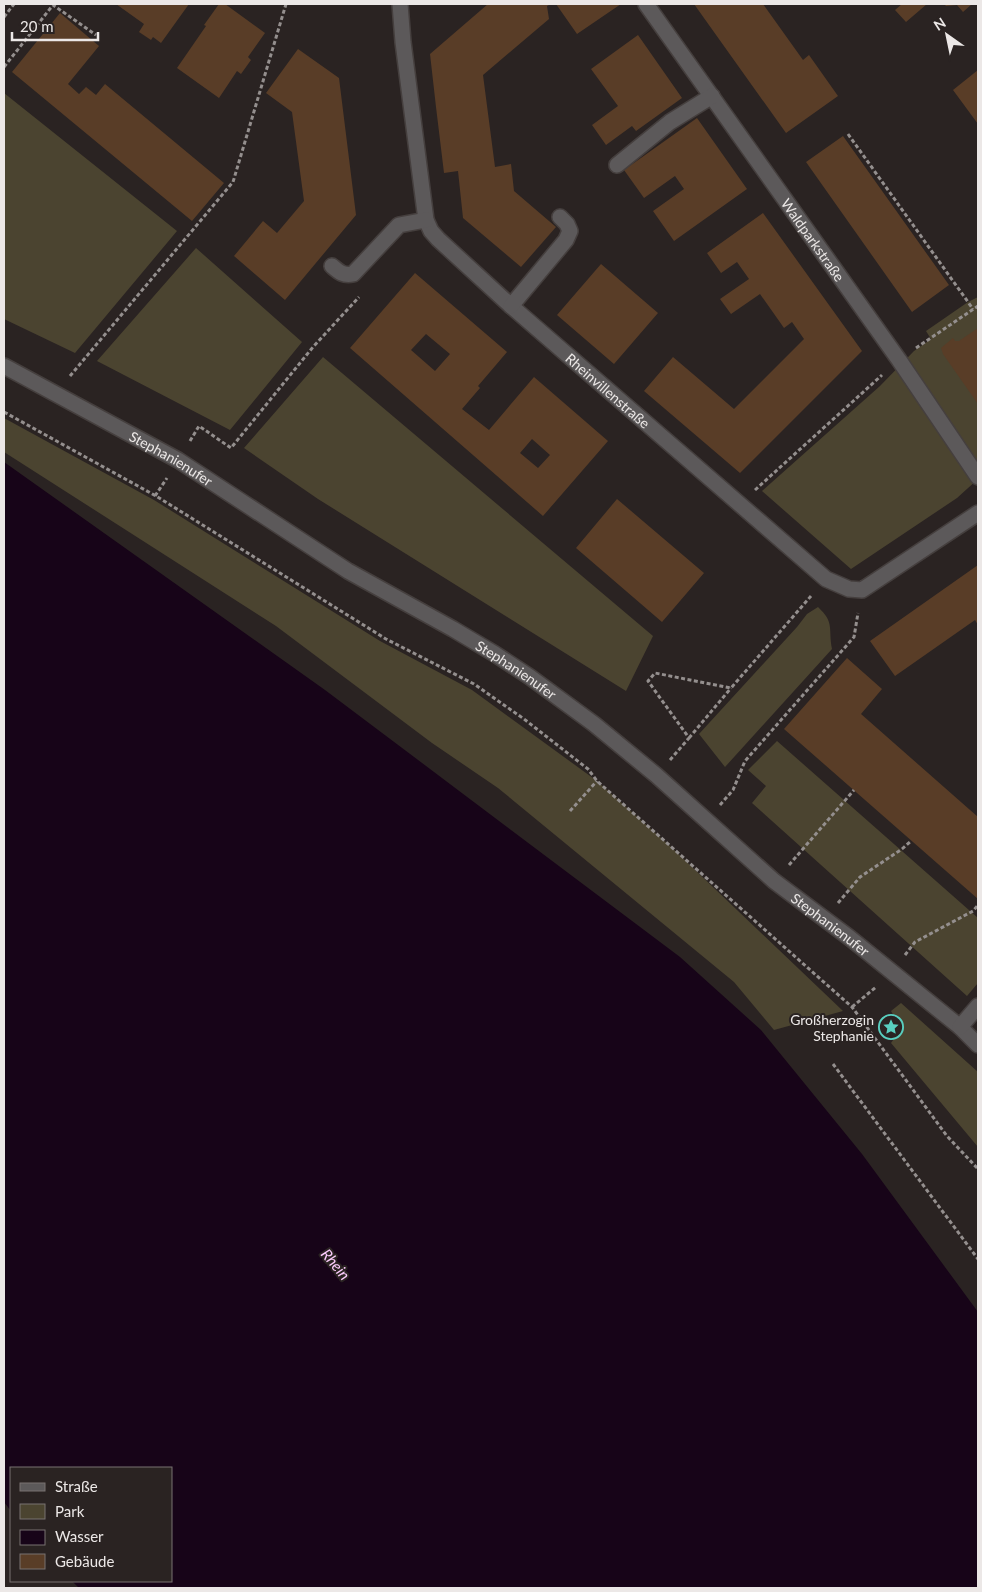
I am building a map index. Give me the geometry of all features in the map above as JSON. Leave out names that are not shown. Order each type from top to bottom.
[{"type":"street","name":"Rheinvillenstraße","points":[[400,4],[403,42],[426,220],[431,231],[512,306],[826,579],[849,589],[862,590]]},
{"type":"street","name":"Waldparkstraße","points":[[646,4],[899,360],[978,477]]},
{"type":"street","points":[[617,165],[670,122],[712,96]]},
{"type":"street","points":[[512,306],[566,240],[570,231],[567,224],[560,218]]},
{"type":"street","points":[[332,266],[340,273],[346,275],[353,274],[399,225],[426,220]]},
{"type":"street","name":"Stephanienufer","points":[[4,366],[178,460],[348,571],[495,654],[567,704],[656,775],[774,881],[850,938],[960,1027],[978,1045]]},
{"type":"street","points":[[862,590],[978,512]]},
{"type":"street","points":[[960,1027],[978,1006]]},
{"type":"path","points":[[4,17],[14,4]]},
{"type":"path","points":[[56,394],[233,182],[286,4]]},
{"type":"path","points":[[4,66],[54,5],[96,35]]},
{"type":"path","points":[[848,134],[973,309]]},
{"type":"path","points":[[155,496],[199,426],[231,448],[313,346],[362,294]]},
{"type":"path","points":[[739,504],[899,360],[978,306]]},
{"type":"path","points":[[4,412],[155,496],[386,639],[474,684],[524,719],[581,763],[597,780],[852,1007],[947,1136],[978,1169]]},
{"type":"path","points":[[656,775],[826,579]]},
{"type":"path","points":[[707,821],[733,790],[746,761],[854,637],[862,590]]},
{"type":"path","points":[[689,738],[648,681],[655,673],[731,688]]},
{"type":"path","points":[[570,811],[597,780]]},
{"type":"path","points":[[774,881],[854,790]]},
{"type":"path","points":[[824,920],[860,877],[902,849],[911,840]]},
{"type":"path","points":[[902,957],[915,942],[978,906]]},
{"type":"path","points":[[852,1007],[878,985]]},
{"type":"path","points":[[832,1064],[978,1259]]},
{"type":"green space","points":[[4,93],[177,231],[75,353],[4,319]]},
{"type":"green space","points":[[196,248],[302,342],[230,430],[97,361]]},
{"type":"green space","points":[[978,297],[978,479],[957,498],[851,569],[762,491],[880,386],[914,351],[931,339],[926,331]]},
{"type":"green space","points":[[323,357],[653,636],[626,691],[318,499],[244,448]]},
{"type":"green space","points":[[4,418],[154,500],[380,641],[472,690],[597,781],[670,846],[843,1011],[774,1030],[734,982],[498,788],[432,743],[276,626],[4,452]]},
{"type":"green space","points":[[818,607],[829,622],[832,649],[725,767],[699,734],[807,614]]},
{"type":"green space","points":[[777,741],[978,918],[978,983],[967,996],[752,803],[766,786],[748,770]]},
{"type":"green space","points":[[901,1003],[978,1072],[978,1147],[891,1043],[901,1029],[891,1011]]},
{"type":"water","name":"Rhein","points":[[4,462],[325,690],[680,957],[761,1030],[862,1154],[978,1312],[978,1588],[79,1588],[73,1582],[172,1582],[172,1467],[10,1467],[10,1510],[4,1502]]},
{"type":"building","points":[[116,4],[189,4],[161,43],[153,37],[151,40],[139,32],[144,24]]},
{"type":"building","points":[[219,4],[225,4],[265,33],[248,57],[251,60],[241,74],[237,71],[219,98],[177,68]]},
{"type":"building","points":[[488,4],[551,4],[547,6],[549,19],[483,75],[495,167],[511,164],[514,191],[556,227],[521,267],[463,218],[458,171],[444,173],[430,54]]},
{"type":"building","points":[[556,4],[621,4],[577,34]]},
{"type":"building","points":[[694,4],[763,4],[803,60],[809,55],[838,96],[786,133]]},
{"type":"building","points":[[902,4],[927,4],[906,22],[895,10]]},
{"type":"building","points":[[944,4],[972,4],[963,12],[957,5],[946,6]]},
{"type":"building","points":[[60,13],[99,46],[68,84],[79,94],[86,87],[96,95],[105,84],[224,183],[192,221],[12,72]]},
{"type":"building","points":[[638,35],[682,98],[636,131],[632,126],[606,145],[592,125],[618,106],[591,69]]},
{"type":"building","points":[[298,49],[339,78],[356,215],[285,300],[234,256],[263,221],[277,233],[304,201],[292,112],[266,93]]},
{"type":"building","points":[[978,70],[978,124],[953,90]]},
{"type":"building","points":[[697,118],[747,189],[674,241],[653,211],[684,189],[675,176],[644,198],[624,170]]},
{"type":"building","points":[[843,136],[949,285],[912,312],[806,162]]},
{"type":"building","points":[[763,213],[862,351],[740,473],[644,391],[673,357],[734,409],[804,339],[792,322],[784,328],[760,294],[731,314],[720,299],[749,279],[737,262],[721,273],[707,253]]},
{"type":"building","points":[[601,264],[658,313],[614,364],[557,315]]},
{"type":"building","points":[[415,273],[507,352],[478,386],[480,388],[462,409],[489,430],[534,377],[608,441],[543,516],[350,348]],"holes":[[[426,334],[450,354],[435,371],[411,350]],[[532,439],[550,455],[538,468],[520,453]]]},
{"type":"building","points":[[978,328],[978,404],[943,354],[941,348],[953,338],[955,341],[959,341]]},
{"type":"building","points":[[617,499],[704,573],[662,622],[576,548]]},
{"type":"building","points":[[978,565],[978,625],[975,620],[895,676],[870,641]]},
{"type":"building","points":[[847,658],[882,689],[861,714],[978,817],[978,899],[784,729]]},
{"type":"place","name":"Großherzogin Stephanie","points":[[891,1027]]}]
